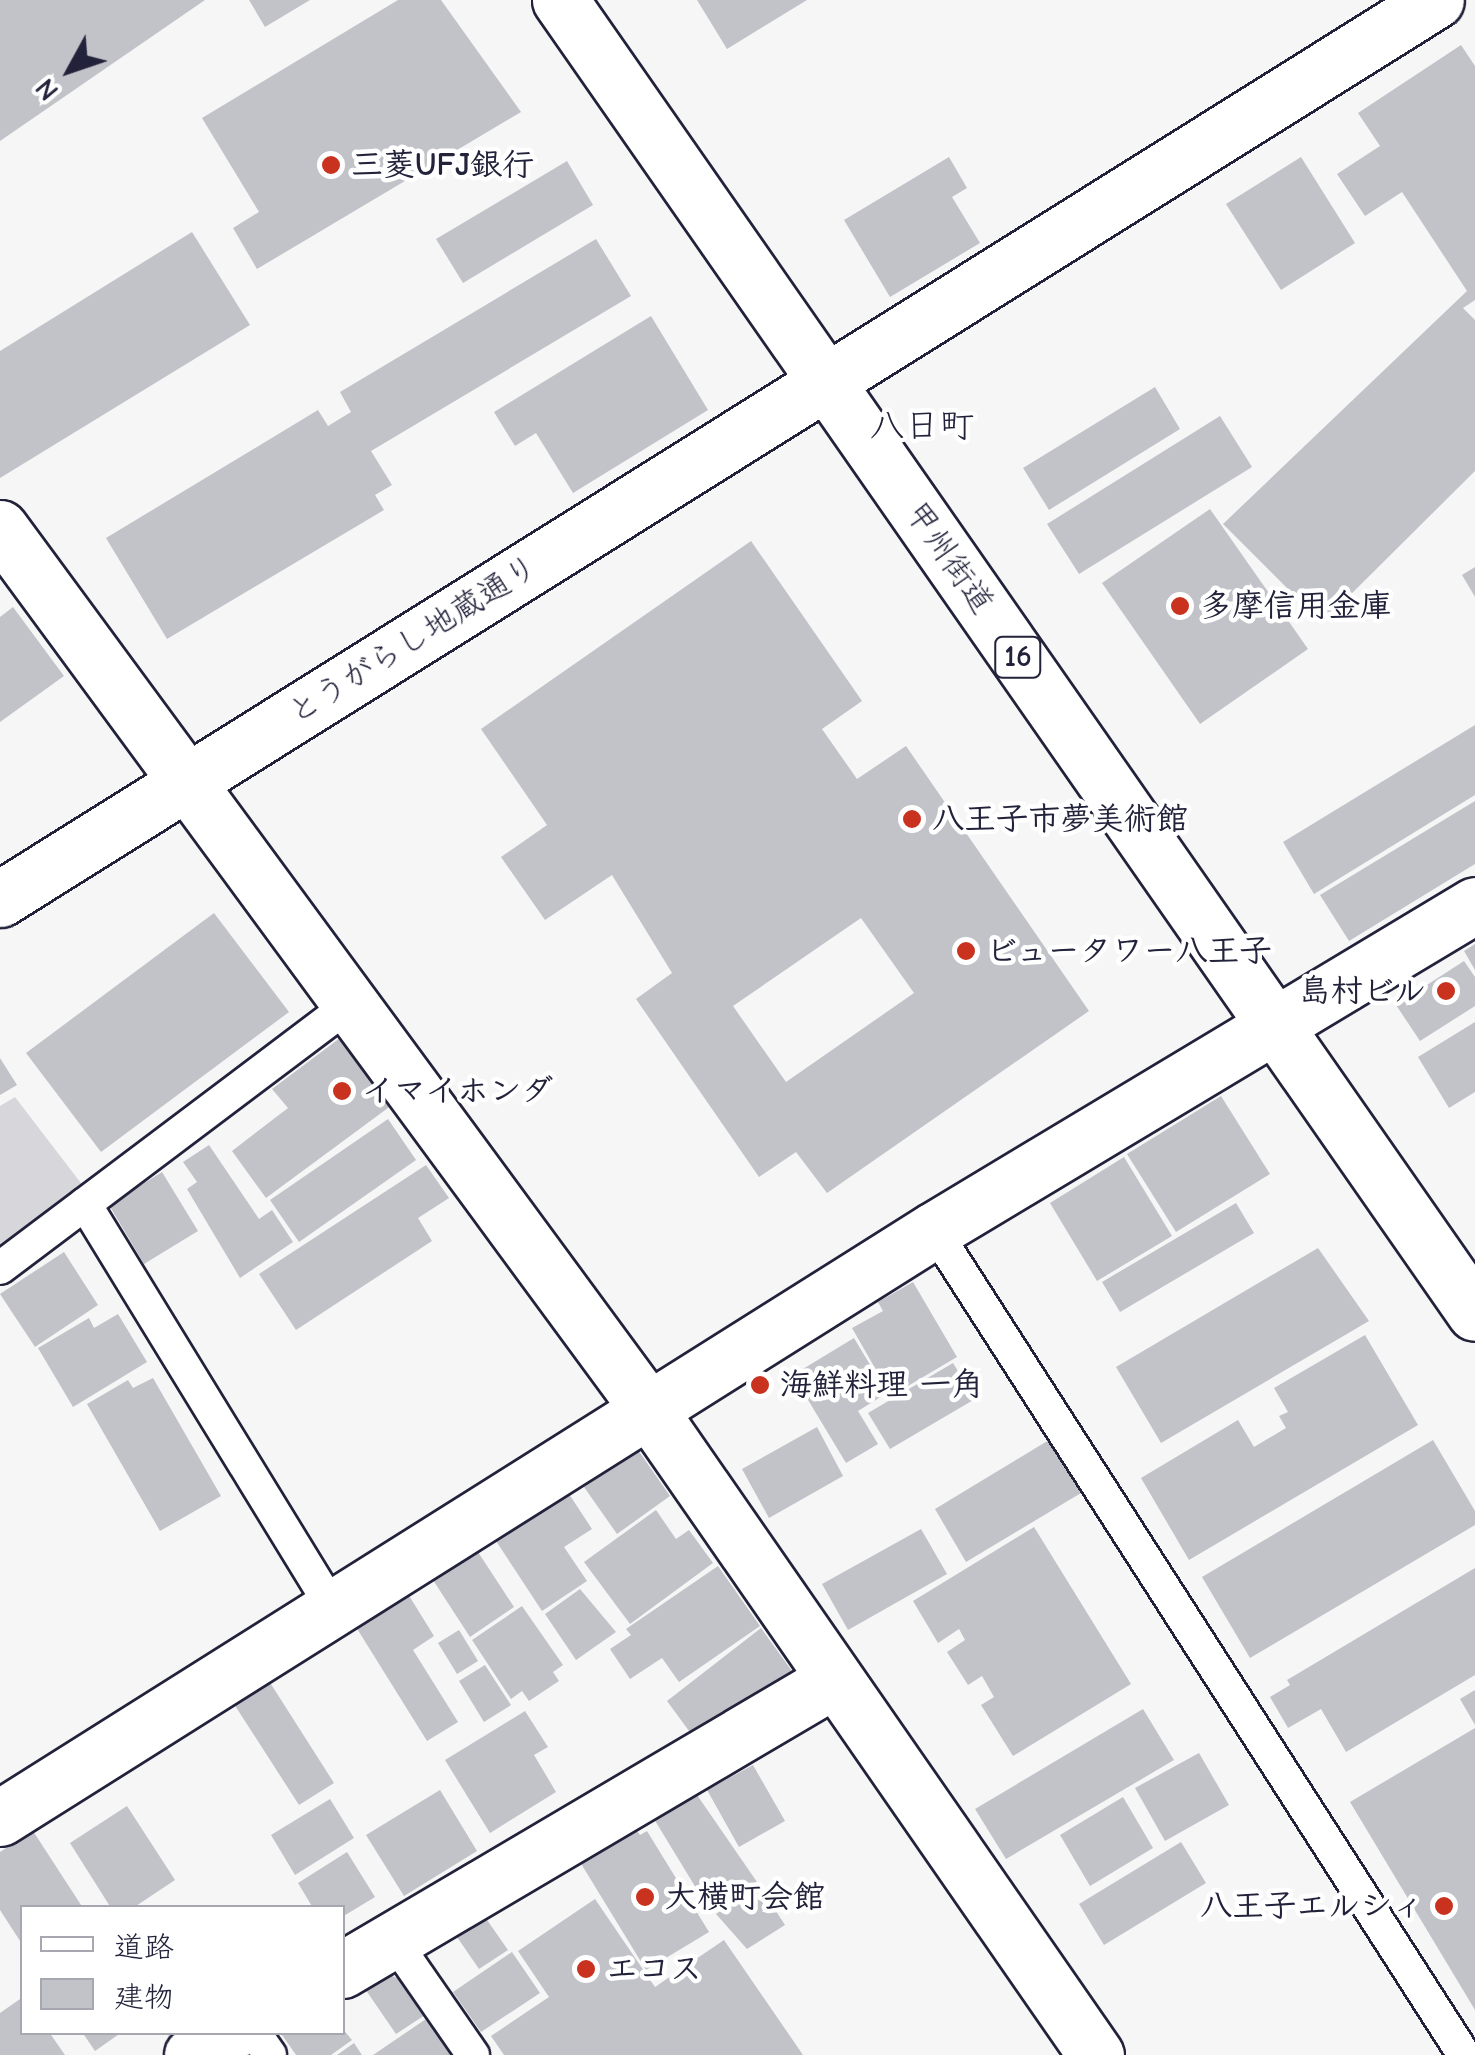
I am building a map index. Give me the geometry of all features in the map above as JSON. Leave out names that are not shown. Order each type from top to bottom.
[{"type":"main road","name":"甲州街道","points":[[560,0],[1475,1314]]},
{"type":"main road","name":"とうがらし地蔵通り","points":[[0,900],[1436,0]]},
{"type":"main road","points":[[0,528],[651,1413],[832,1681],[1096,2055]]},
{"type":"main road","points":[[0,1818],[330,1606],[651,1413],[934,1230],[1475,905]]},
{"type":"main road","points":[[345,1968],[832,1681]]},
{"type":"main road","points":[[192,2055],[227,2035]]},
{"type":"lane","points":[[0,1268],[352,1004]]},
{"type":"lane","points":[[85,1204],[330,1606]]},
{"type":"lane","points":[[934,1230],[1464,2055]]},
{"type":"lane","points":[[394,1942],[473,2055]]},
{"type":"shaded area","points":[[15,1097],[87,1191],[0,1255],[0,1106]]},
{"type":"building","points":[[0,0],[205,0],[0,141]]},
{"type":"building","points":[[249,0],[310,0],[265,27]]},
{"type":"building","name":"三菱UFJ銀行","points":[[398,0],[441,0],[521,112],[257,269],[233,228],[259,212],[202,118]]},
{"type":"building","points":[[697,0],[807,0],[727,49]]},
{"type":"building","points":[[1461,45],[1475,66],[1475,300],[1463,308],[1475,320],[1475,471],[1322,623],[1223,524],[1467,291],[1402,192],[1365,216],[1337,174],[1380,146],[1358,113]]},
{"type":"building","points":[[949,157],[967,188],[952,197],[980,243],[890,297],[844,220]]},
{"type":"building","points":[[1301,157],[1355,243],[1281,290],[1226,204]]},
{"type":"building","points":[[567,161],[593,205],[463,283],[436,239]]},
{"type":"building","points":[[192,232],[250,325],[0,478],[0,351]]},
{"type":"building","points":[[596,239],[631,296],[371,451],[392,485],[375,495],[384,510],[167,639],[106,538],[318,410],[328,426],[351,412],[340,392]]},
{"type":"building","points":[[651,316],[708,410],[573,493],[536,433],[515,446],[494,412]]},
{"type":"building","points":[[1155,387],[1180,429],[1049,510],[1023,468]]},
{"type":"building","points":[[1220,416],[1252,467],[1079,574],[1047,524]]},
{"type":"building","points":[[1210,509],[1308,649],[1200,724],[1102,583]]},
{"type":"building","points":[[751,541],[862,701],[822,729],[857,779],[906,746],[1089,1011],[827,1193],[796,1152],[759,1177],[636,999],[672,973],[612,875],[545,920],[501,857],[547,825],[481,729]],"holes":[[[861,918],[914,993],[786,1082],[733,1006]]]},
{"type":"building","points":[[1475,567],[1475,597],[1462,575]]},
{"type":"building","points":[[13,607],[64,676],[0,722],[0,617]]},
{"type":"building","points":[[1475,725],[1475,795],[1314,894],[1283,842]]},
{"type":"building","points":[[1475,801],[1475,864],[1349,941],[1320,895]]},
{"type":"building","points":[[214,913],[289,1012],[101,1152],[26,1053]]},
{"type":"building","points":[[1475,944],[1475,970],[1464,951]]},
{"type":"building","name":"島村ビル","points":[[1464,961],[1475,977],[1475,1006],[1420,1041],[1396,1005]]},
{"type":"building","points":[[1475,1022],[1475,1092],[1449,1108],[1418,1057]]},
{"type":"building","points":[[340,1038],[392,1105],[266,1198],[232,1151],[288,1108],[272,1089]]},
{"type":"building","points":[[0,1058],[17,1085],[0,1095]]},
{"type":"building","points":[[1221,1096],[1270,1174],[1176,1232],[1127,1154]]},
{"type":"building","points":[[388,1119],[416,1160],[299,1242],[270,1200]]},
{"type":"building","points":[[209,1145],[259,1219],[272,1210],[293,1242],[240,1278],[187,1189],[197,1182],[183,1162]]},
{"type":"building","points":[[1124,1157],[1172,1236],[1097,1281],[1050,1203]]},
{"type":"building","points":[[426,1165],[449,1198],[418,1218],[432,1241],[296,1330],[259,1274]]},
{"type":"building","points":[[162,1172],[198,1231],[144,1264],[109,1205]]},
{"type":"building","points":[[1236,1203],[1254,1233],[1120,1312],[1102,1282]]},
{"type":"building","points":[[1318,1248],[1369,1321],[1161,1443],[1116,1367]]},
{"type":"building","points":[[64,1252],[98,1305],[35,1347],[0,1294]]},
{"type":"building","points":[[913,1282],[957,1357],[891,1396],[852,1328],[883,1311],[878,1302]]},
{"type":"building","points":[[118,1314],[147,1362],[73,1407],[38,1348],[89,1318],[94,1328]]},
{"type":"building","points":[[1365,1335],[1418,1425],[1189,1560],[1141,1478],[1238,1420],[1254,1447],[1286,1428],[1279,1416],[1288,1412],[1274,1388]]},
{"type":"building","points":[[854,1338],[887,1393],[858,1411],[878,1444],[846,1463],[793,1375]]},
{"type":"building","points":[[953,1363],[975,1399],[890,1449],[868,1413]]},
{"type":"building","points":[[153,1378],[221,1496],[160,1531],[87,1404],[128,1380],[133,1388]]},
{"type":"building","points":[[817,1427],[843,1476],[769,1518],[742,1469]]},
{"type":"building","points":[[1049,1440],[1081,1493],[966,1562],[935,1509]]},
{"type":"building","points":[[1433,1440],[1475,1511],[1475,1525],[1250,1658],[1202,1577]]},
{"type":"building","points":[[638,1450],[670,1496],[617,1534],[584,1487]]},
{"type":"building","points":[[569,1494],[592,1529],[564,1547],[587,1581],[542,1611],[496,1541]]},
{"type":"building","points":[[656,1510],[676,1539],[689,1530],[713,1563],[630,1624],[584,1562]]},
{"type":"building","points":[[1034,1527],[1131,1684],[1013,1756],[981,1705],[994,1697],[982,1676],[968,1685],[947,1652],[965,1640],[959,1629],[938,1643],[913,1601]]},
{"type":"building","points":[[921,1529],[947,1574],[848,1630],[822,1584]]},
{"type":"building","points":[[478,1552],[514,1607],[470,1637],[433,1580]]},
{"type":"building","points":[[718,1566],[760,1626],[679,1682],[662,1658],[630,1679],[610,1649],[631,1635],[626,1629]]},
{"type":"building","points":[[1475,1568],[1475,1675],[1346,1752],[1321,1709],[1288,1728],[1270,1697],[1290,1685],[1287,1680]]},
{"type":"building","points":[[580,1589],[616,1632],[576,1660],[545,1614]]},
{"type":"building","points":[[408,1594],[434,1636],[413,1650],[458,1722],[427,1741],[356,1627]]},
{"type":"building","points":[[522,1606],[563,1665],[553,1672],[559,1681],[529,1701],[522,1691],[511,1699],[472,1640]]},
{"type":"building","points":[[761,1628],[792,1671],[692,1735],[667,1701]]},
{"type":"building","points":[[459,1630],[478,1661],[457,1674],[438,1643]]},
{"type":"building","points":[[485,1665],[511,1705],[484,1722],[459,1681]]},
{"type":"building","points":[[269,1681],[334,1783],[299,1805],[234,1704]]},
{"type":"building","points":[[1475,1690],[1475,1725],[1460,1699]]},
{"type":"building","points":[[1143,1709],[1174,1760],[1006,1859],[975,1809]]},
{"type":"building","points":[[525,1711],[548,1747],[534,1755],[556,1792],[490,1833],[445,1760]]},
{"type":"building","name":"八王子エルシィ","points":[[1475,1728],[1475,2010],[1350,1802]]},
{"type":"building","points":[[1199,1753],[1229,1805],[1165,1841],[1135,1788]]},
{"type":"building","points":[[753,1765],[785,1821],[739,1847],[707,1790]]},
{"type":"building","points":[[440,1790],[477,1851],[404,1896],[366,1835]]},
{"type":"building","points":[[695,1792],[757,1882],[710,1911],[654,1819]]},
{"type":"building","points":[[1123,1797],[1153,1848],[1090,1886],[1060,1835]]},
{"type":"building","points":[[330,1799],[354,1838],[295,1875],[271,1835]]},
{"type":"building","points":[[127,1806],[175,1880],[138,1905],[109,1905],[70,1843]]},
{"type":"building","name":"大横町会館","points":[[635,1828],[640,1835],[647,1831],[709,1932],[646,1970],[580,1862]]},
{"type":"building","points":[[33,1831],[81,1905],[20,1905],[20,1941],[0,1910],[0,1852]]},
{"type":"building","points":[[1181,1842],[1206,1883],[1104,1945],[1079,1904]]},
{"type":"building","points":[[347,1852],[375,1897],[345,1915],[345,1905],[311,1905],[298,1883]]},
{"type":"building","points":[[759,1885],[785,1925],[747,1949],[716,1914]]},
{"type":"building","name":"エコス","points":[[595,1899],[655,1987],[724,1940],[803,2055],[504,2055],[491,2036],[549,1997],[518,1951]]},
{"type":"building","points":[[485,1917],[508,1950],[479,1969],[457,1937]]},
{"type":"building","points":[[512,1952],[540,1993],[481,2032],[453,1992]]},
{"type":"building","points":[[379,1971],[400,1979],[425,2015],[396,2034],[361,1983]]},
{"type":"building","points":[[20,1999],[20,2035],[51,2035],[65,2055],[0,2055],[0,2013]]},
{"type":"building","points":[[426,2019],[451,2055],[373,2055]]},
{"type":"building","points":[[345,2032],[352,2040],[331,2055],[296,2055],[282,2035],[345,2035]]},
{"type":"building","points":[[84,2035],[118,2035],[95,2051]]},
{"type":"building","points":[[354,2043],[362,2055],[337,2055]]},
{"type":"place","name":"三菱UFJ銀行","points":[[331,165]]},
{"type":"place","name":"多摩信用金庫","points":[[1180,606]]},
{"type":"place","name":"八王子市夢美術館","points":[[912,819]]},
{"type":"place","name":"ビュータワー八王子","points":[[966,951]]},
{"type":"place","name":"島村ビル","points":[[1446,991]]},
{"type":"place","name":"イマイホンダ","points":[[342,1091]]},
{"type":"place","name":"海鮮料理 一角","points":[[760,1385]]},
{"type":"place","name":"大横町会館","points":[[645,1897]]},
{"type":"place","name":"八王子エルシィ","points":[[1444,1906]]},
{"type":"place","name":"エコス","points":[[586,1969]]},
{"type":"district","name":"八日町","points":[[922,426]]}]
